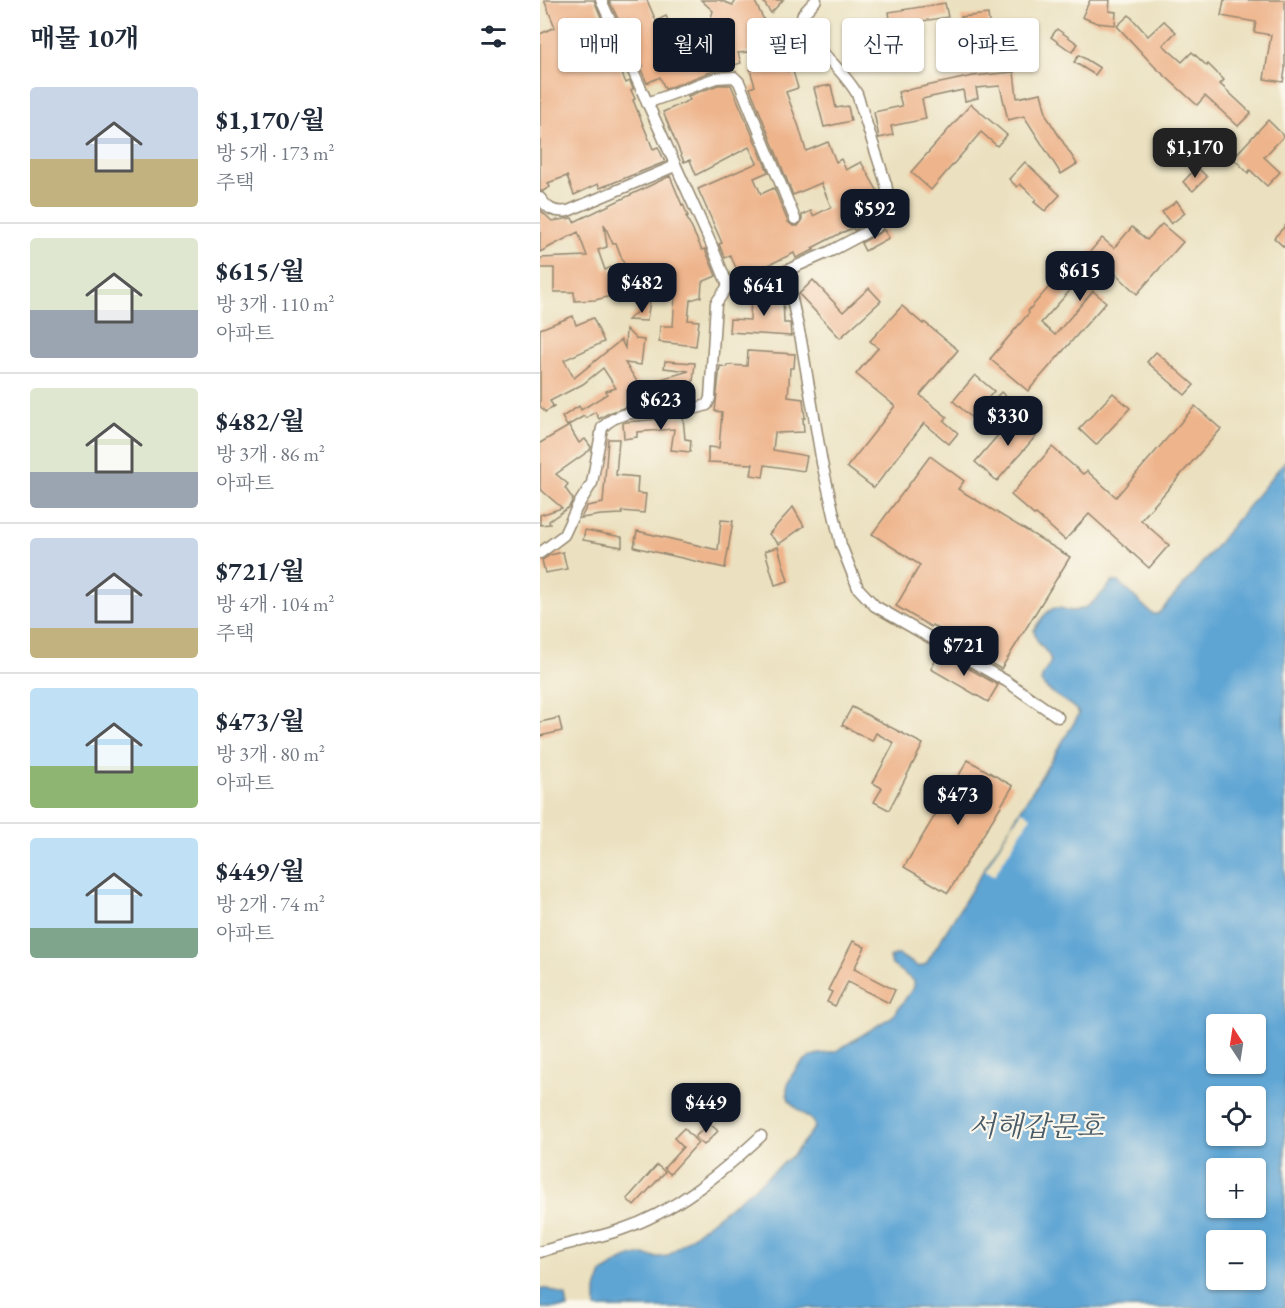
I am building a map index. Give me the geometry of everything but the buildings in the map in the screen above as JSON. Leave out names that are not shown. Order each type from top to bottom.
[{"type":"street","points":[[601,0],[728,286]]},
{"type":"street","points":[[728,286],[756,284],[781,274],[876,227],[891,212],[886,184],[856,94],[849,81],[800,25],[803,14],[816,0]]},
{"type":"street","points":[[647,103],[716,78],[734,77],[739,82],[795,219]]},
{"type":"street","points":[[540,198],[547,207],[557,212],[567,211],[675,166]]},
{"type":"street","points":[[781,274],[791,295],[801,340],[822,463],[841,545],[858,588],[875,606],[1006,681],[1058,717]]},
{"type":"street","points":[[540,553],[564,535],[577,507],[592,483],[602,428],[607,421],[625,414],[670,411],[707,405],[710,398],[716,303],[728,286]]},
{"type":"street","points":[[540,1252],[622,1230],[655,1215],[692,1194],[723,1171],[761,1136]]},
{"type":"water","name":"서해갑문호","points":[[1285,461],[1285,1308],[596,1308],[596,1290],[602,1273],[632,1256],[667,1256],[793,1155],[815,1127],[814,1122],[789,1100],[788,1086],[793,1073],[809,1058],[838,1050],[893,1016],[914,987],[914,981],[892,965],[890,958],[899,955],[919,967],[926,964],[1079,713],[1049,691],[1041,682],[1051,661],[1035,636],[1034,630],[1042,618],[1055,608],[1076,611],[1088,606],[1112,582],[1119,582],[1149,611],[1158,614]]},
{"type":"water","points":[[540,1289],[548,1289],[566,1296],[568,1308],[540,1308]]},
{"type":"pier","points":[[1022,811],[1031,816],[994,876],[985,871]]}]
